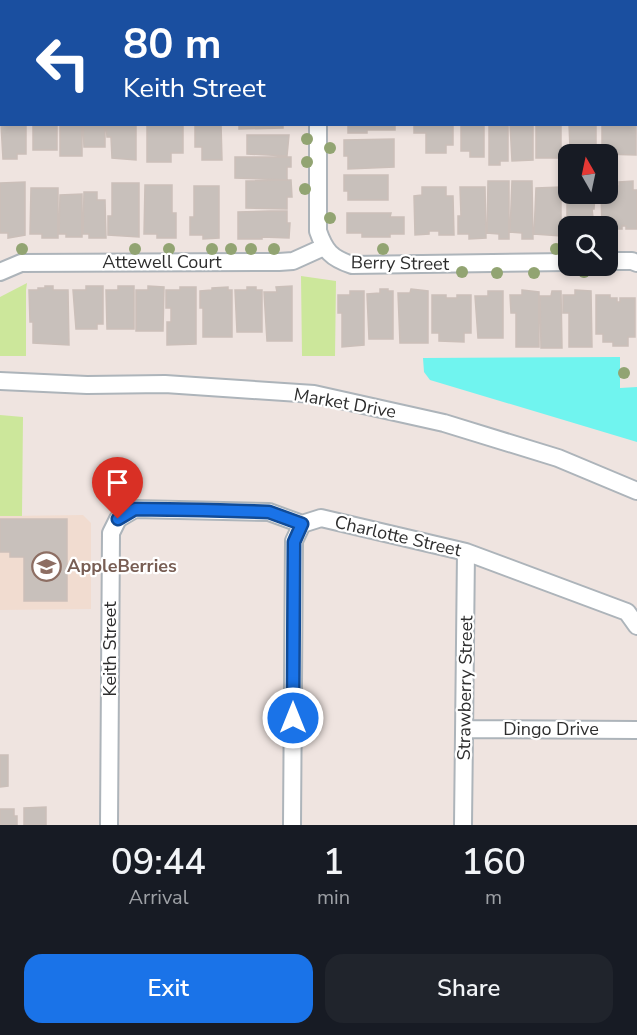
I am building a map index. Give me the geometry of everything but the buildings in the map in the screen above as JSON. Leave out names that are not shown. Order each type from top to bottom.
[{"type":"street","points":[[318,126],[318,231],[324,247]]},
{"type":"street","name":"Berry Street","points":[[324,247],[338,260],[352,265],[558,262]]},
{"type":"street","name":"Attewell Court","points":[[0,272],[21,263],[293,261],[324,247]]},
{"type":"street","points":[[618,261],[637,263]]},
{"type":"street","name":"Market Drive","points":[[2,383],[165,384],[314,394],[444,423],[558,458],[637,491]]},
{"type":"street","name":"Keith Street","points":[[109,825],[111,533],[118,519],[135,509],[269,512],[302,524]]},
{"type":"street","name":"Charlotte Street","points":[[302,524],[321,518],[466,552],[627,612],[637,626]]},
{"type":"street","points":[[292,825],[294,542],[302,524]]},
{"type":"street","name":"Strawberry Street","points":[[463,825],[466,552]]},
{"type":"street","name":"Dingo Drive","points":[[465,729],[637,730]]},
{"type":"shaded area","name":"AppleBerries","points":[[83,515],[91,523],[91,609],[0,610],[0,516]]},
{"type":"green space","points":[[301,276],[336,281],[335,356],[302,356]]},
{"type":"green space","points":[[27,283],[26,356],[0,356],[0,297]]},
{"type":"green space","points":[[0,415],[23,417],[22,516],[0,516]]},
{"type":"water","points":[[620,357],[620,388],[637,387],[637,442],[430,380],[424,372],[423,358]]},
{"type":"place","name":"AppleBerries","points":[[46,566]]},
{"type":"route","points":[[118,519],[135,509],[202,510],[269,512],[302,524],[294,542],[293,718]]}]
